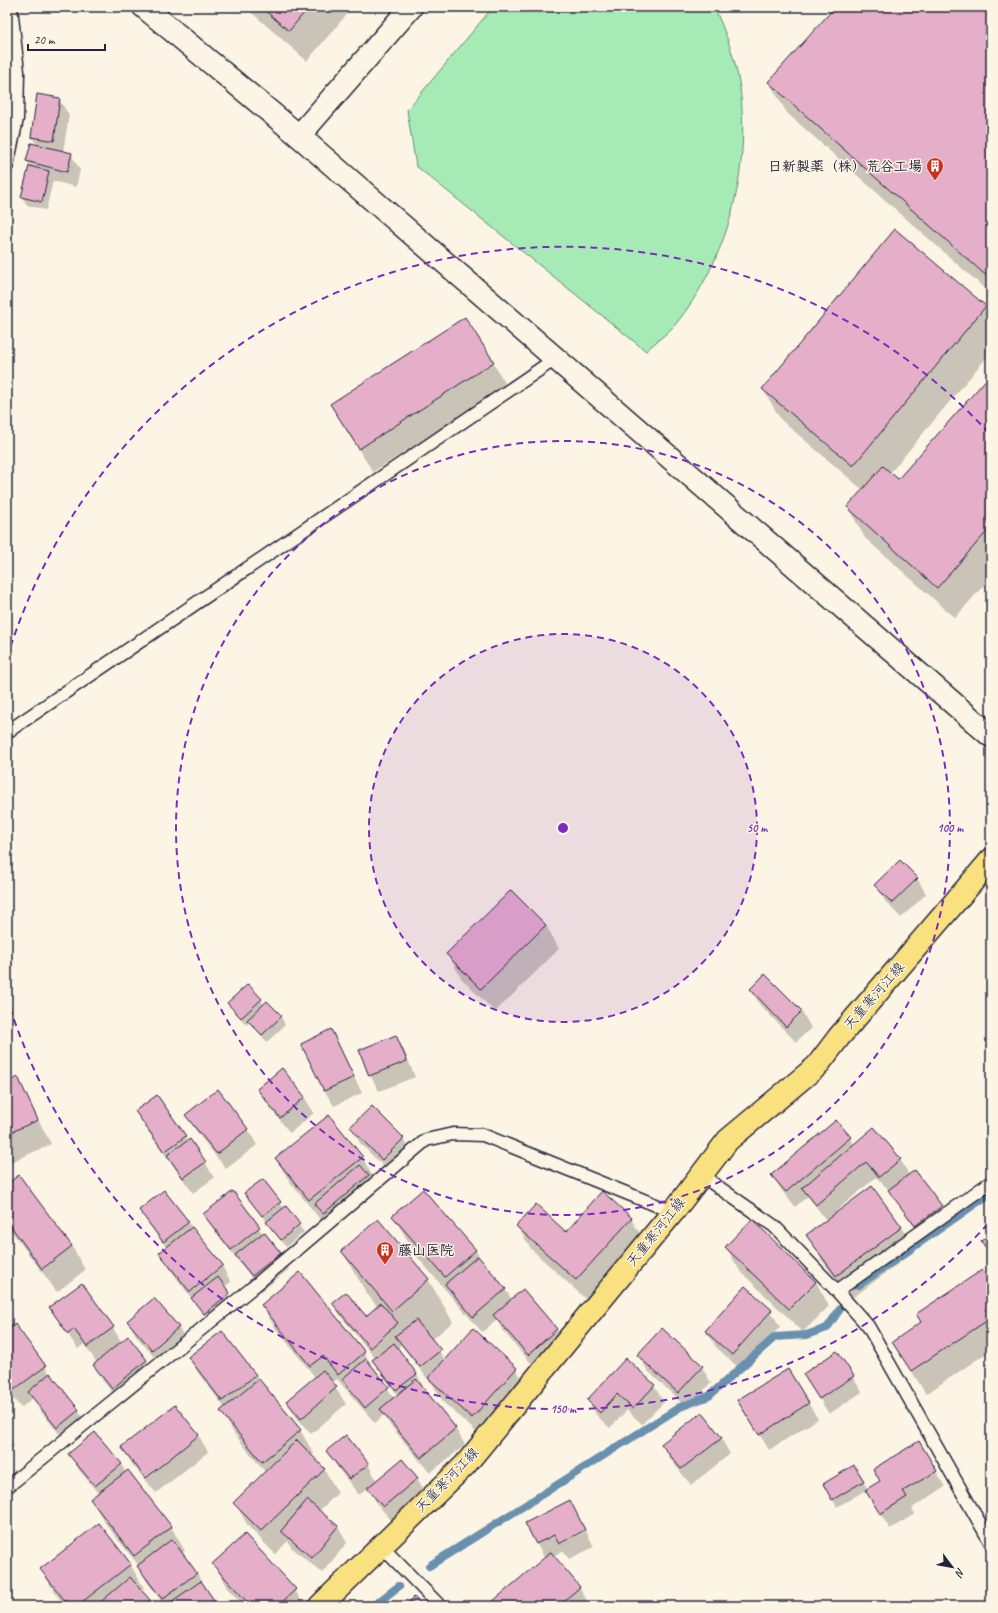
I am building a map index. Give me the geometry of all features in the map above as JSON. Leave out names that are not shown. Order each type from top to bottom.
[{"type":"main road","name":"天童寒河江線","points":[[320,1606],[464,1465],[673,1212],[728,1140],[817,1066],[839,1037],[991,860]]},
{"type":"street","points":[[144,7],[299,136],[991,736]]},
{"type":"street","points":[[299,136],[411,7]]},
{"type":"lane","points":[[7,166],[17,119],[18,72],[11,7]]},
{"type":"lane","points":[[7,732],[555,359]]},
{"type":"lane","points":[[7,1487],[252,1288],[426,1140],[453,1134],[483,1135],[673,1212]]},
{"type":"lane","points":[[701,1175],[774,1226],[837,1291],[868,1326],[991,1543]]},
{"type":"lane","points":[[837,1291],[991,1182]]},
{"type":"lane","points":[[381,1546],[440,1606]]},
{"type":"green space","points":[[493,7],[714,7],[733,57],[740,88],[743,120],[742,151],[732,213],[722,243],[709,272],[693,299],[675,325],[646,351],[416,166],[407,110]]},
{"type":"building","points":[[261,7],[309,7],[289,31]]},
{"type":"building","name":"日新製薬（株）荒谷工場","points":[[835,7],[991,7],[991,280],[768,82]]},
{"type":"building","points":[[37,94],[60,98],[54,141],[31,137]]},
{"type":"building","points":[[31,143],[72,153],[67,172],[26,161]]},
{"type":"building","points":[[29,166],[49,171],[42,202],[21,197]]},
{"type":"building","points":[[895,229],[986,306],[853,466],[762,389]]},
{"type":"building","points":[[465,317],[494,362],[359,449],[330,404]]},
{"type":"building","points":[[991,374],[991,527],[937,588],[847,507],[883,466],[898,479]]},
{"type":"building","points":[[900,860],[918,878],[892,903],[874,885]]},
{"type":"building","points":[[511,890],[546,925],[481,989],[446,954]]},
{"type":"building","points":[[765,974],[802,1011],[786,1027],[750,989]]},
{"type":"building","points":[[248,984],[262,999],[241,1018],[227,1003]]},
{"type":"building","points":[[267,1001],[282,1016],[262,1035],[247,1020]]},
{"type":"building","points":[[331,1029],[354,1077],[324,1091],[301,1044]]},
{"type":"building","points":[[396,1035],[407,1061],[369,1076],[359,1050]]},
{"type":"building","points":[[282,1068],[305,1097],[280,1118],[257,1089]]},
{"type":"building","points":[[18,1077],[38,1120],[7,1134],[7,1082]]},
{"type":"building","points":[[218,1089],[248,1129],[217,1154],[185,1115]]},
{"type":"building","points":[[157,1095],[186,1136],[164,1152],[135,1111]]},
{"type":"building","points":[[372,1106],[404,1138],[382,1160],[350,1127]]},
{"type":"building","points":[[329,1115],[363,1157],[309,1200],[275,1158]]},
{"type":"building","points":[[836,1120],[851,1137],[786,1192],[771,1175]]},
{"type":"building","points":[[874,1127],[901,1159],[879,1177],[866,1162],[816,1205],[802,1188]]},
{"type":"building","points":[[190,1139],[206,1162],[183,1178],[167,1155]]},
{"type":"building","points":[[360,1165],[369,1175],[323,1214],[314,1204]]},
{"type":"building","points":[[915,1170],[942,1206],[915,1226],[888,1190]]},
{"type":"building","points":[[19,1175],[72,1246],[42,1269],[7,1221],[7,1184]]},
{"type":"building","points":[[263,1179],[281,1202],[262,1216],[244,1193]]},
{"type":"building","points":[[872,1186],[902,1227],[836,1276],[806,1235]]},
{"type":"building","points":[[423,1189],[476,1250],[445,1277],[392,1216]]},
{"type":"building","points":[[164,1190],[189,1222],[163,1242],[139,1210]]},
{"type":"building","points":[[233,1191],[260,1227],[231,1250],[203,1214]]},
{"type":"building","points":[[602,1191],[632,1218],[576,1280],[516,1226],[536,1204],[566,1232]]},
{"type":"building","points":[[286,1206],[300,1224],[281,1240],[266,1222]]},
{"type":"building","name":"藤山医院","points":[[378,1219],[429,1279],[392,1311],[341,1251]]},
{"type":"building","points":[[752,1219],[816,1282],[789,1309],[725,1247]]},
{"type":"building","points":[[192,1227],[223,1265],[190,1292],[159,1253]]},
{"type":"building","points":[[264,1232],[281,1253],[252,1276],[235,1255]]},
{"type":"building","points":[[991,1234],[991,1255],[981,1241]]},
{"type":"building","points":[[478,1256],[506,1289],[473,1317],[445,1284]]},
{"type":"building","points":[[982,1270],[991,1283],[991,1318],[911,1371],[892,1342],[921,1322],[916,1314]]},
{"type":"building","points":[[300,1272],[365,1352],[338,1375],[323,1356],[310,1366],[261,1305]]},
{"type":"building","points":[[218,1277],[230,1293],[204,1314],[191,1298]]},
{"type":"building","points":[[82,1283],[114,1327],[87,1347],[74,1329],[68,1334],[49,1307]]},
{"type":"building","points":[[745,1286],[772,1310],[732,1355],[705,1331]]},
{"type":"building","points":[[523,1289],[557,1329],[528,1355],[493,1315]]},
{"type":"building","points":[[346,1292],[366,1316],[381,1303],[398,1323],[370,1348],[332,1303]]},
{"type":"building","points":[[154,1298],[179,1327],[152,1350],[127,1321]]},
{"type":"building","points":[[416,1320],[441,1350],[420,1367],[395,1336]]},
{"type":"building","points":[[15,1324],[46,1366],[11,1392],[7,1387],[7,1330]]},
{"type":"building","points":[[473,1328],[517,1368],[472,1418],[428,1378]]},
{"type":"building","points":[[662,1328],[703,1366],[678,1393],[637,1355]]},
{"type":"building","points":[[222,1331],[256,1375],[222,1401],[188,1357]]},
{"type":"building","points":[[128,1336],[147,1360],[112,1389],[93,1365]]},
{"type":"building","points":[[394,1343],[417,1374],[396,1390],[372,1360]]},
{"type":"building","points":[[837,1351],[854,1376],[819,1399],[803,1374]]},
{"type":"building","points":[[626,1358],[655,1385],[633,1409],[617,1394],[600,1413],[587,1400]]},
{"type":"building","points":[[366,1359],[389,1387],[365,1408],[342,1379]]},
{"type":"building","points":[[788,1369],[809,1403],[759,1435],[737,1400]]},
{"type":"building","points":[[323,1370],[337,1387],[301,1419],[286,1401]]},
{"type":"building","points":[[50,1373],[79,1410],[57,1428],[28,1392]]},
{"type":"building","points":[[259,1379],[301,1430],[262,1462],[220,1411]]},
{"type":"building","points":[[416,1379],[456,1428],[421,1458],[380,1409]]},
{"type":"building","points":[[175,1405],[199,1435],[146,1478],[121,1447]]},
{"type":"building","points":[[702,1412],[722,1438],[681,1469],[661,1444]]},
{"type":"building","points":[[95,1432],[122,1464],[95,1486],[68,1454]]},
{"type":"building","points":[[346,1435],[369,1464],[349,1479],[326,1451]]},
{"type":"building","points":[[297,1440],[325,1469],[261,1531],[233,1503]]},
{"type":"building","points":[[919,1441],[937,1471],[903,1491],[907,1497],[880,1514],[865,1490],[880,1481],[873,1469]]},
{"type":"building","points":[[402,1459],[418,1478],[383,1507],[367,1488]]},
{"type":"building","points":[[854,1465],[864,1481],[832,1500],[823,1484]]},
{"type":"building","points":[[128,1470],[172,1527],[134,1556],[90,1499]]},
{"type":"building","points":[[307,1500],[338,1526],[312,1558],[281,1531]]},
{"type":"building","points":[[570,1500],[585,1530],[559,1544],[554,1535],[536,1544],[525,1523]]},
{"type":"building","points":[[99,1523],[131,1564],[77,1606],[69,1606],[40,1569]]},
{"type":"building","points":[[245,1534],[296,1589],[278,1606],[251,1606],[212,1564]]},
{"type":"building","points":[[172,1539],[197,1573],[162,1599],[137,1566]]},
{"type":"building","points":[[551,1552],[580,1587],[558,1606],[495,1606],[492,1602]]},
{"type":"building","points":[[130,1577],[150,1600],[143,1606],[96,1606]]},
{"type":"building","points":[[201,1581],[218,1606],[165,1606]]},
{"type":"building","points":[[414,1597],[423,1606],[405,1606]]},
{"type":"waterway","points":[[859,1285],[991,1193]]},
{"type":"waterway","points":[[429,1566],[680,1407],[709,1396],[775,1337],[806,1335],[827,1328],[840,1309]]},
{"type":"waterway","points":[[373,1606],[399,1586]]},
{"type":"place","name":"日新製薬（株）荒谷工場","points":[[935,181]]},
{"type":"place","name":"藤山医院","points":[[385,1265]]}]
